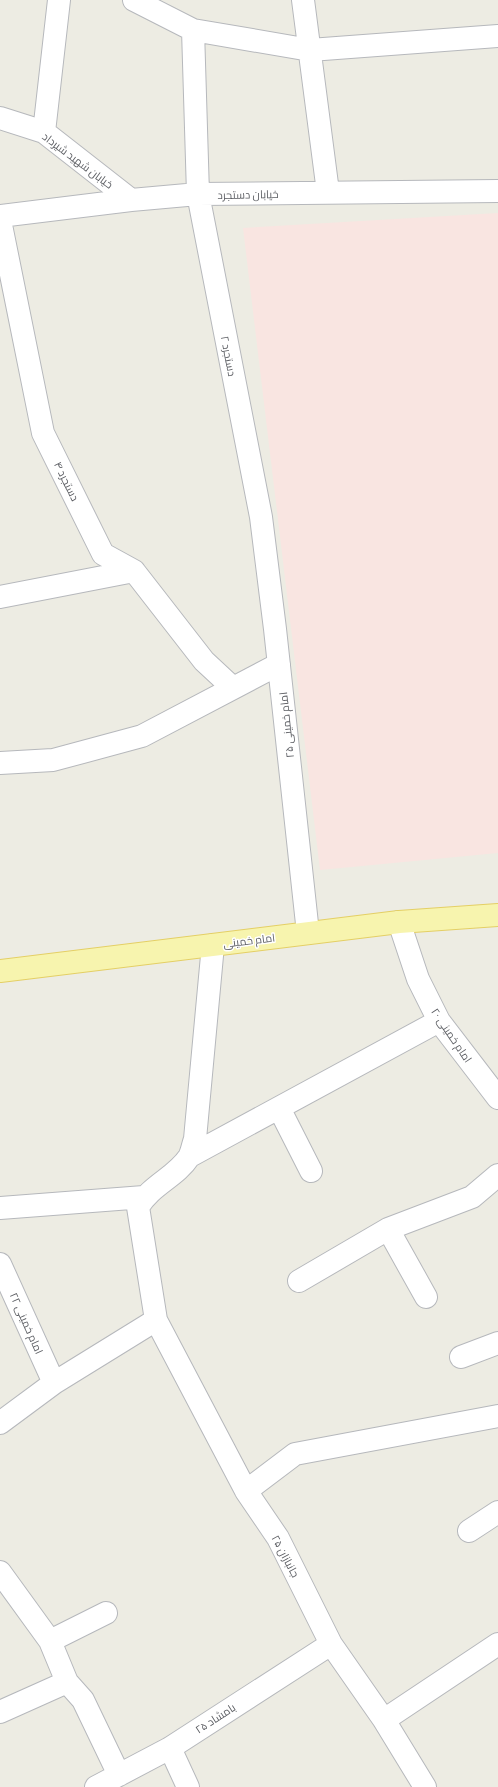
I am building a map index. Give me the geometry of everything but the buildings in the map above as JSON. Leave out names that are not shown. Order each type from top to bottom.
[{"type":"main road","name":"امام خمینی","points":[[0,971],[399,922],[498,915]]},
{"type":"street","points":[[44,132],[60,0]]},
{"type":"street","points":[[134,0],[194,30],[310,50],[498,36]]},
{"type":"street","points":[[303,0],[328,192]]},
{"type":"street","name":"دستجرد ۲","points":[[194,30],[198,194],[261,517]]},
{"type":"street","name":"خیابان شهید شیرداد","points":[[0,118],[44,132],[131,200]]},
{"type":"street","name":"خیابان دستجرد","points":[[0,216],[131,200],[198,194],[498,191]]},
{"type":"street","name":"دستجرد ۴","points":[[0,220],[44,433],[103,554],[134,571],[204,661],[233,688]]},
{"type":"street","name":"امام خمینی ۲۵","points":[[261,517],[279,664],[308,933]]},
{"type":"street","points":[[0,597],[134,571]]},
{"type":"street","points":[[0,763],[53,760],[142,736],[279,664]]},
{"type":"street","name":"امام خمینی ۲۰","points":[[399,922],[418,979],[439,1021],[498,1098]]},
{"type":"street","points":[[190,1156],[195,1139],[213,945]]},
{"type":"street","points":[[0,1208],[144,1197],[181,1166],[190,1156],[439,1021]]},
{"type":"street","points":[[279,1108],[311,1171]]},
{"type":"street","points":[[298,1281],[388,1229],[472,1197],[498,1175]]},
{"type":"street","name":"جانبازان ۲۵","points":[[144,1197],[138,1207],[156,1320],[246,1491],[278,1538],[331,1644],[384,1720],[425,1787]]},
{"type":"street","points":[[388,1229],[426,1297]]},
{"type":"street","name":"امام خمینی ۲۲","points":[[0,1264],[54,1383]]},
{"type":"street","points":[[0,1423],[54,1383],[156,1320]]},
{"type":"street","points":[[461,1357],[498,1342]]},
{"type":"street","points":[[246,1491],[295,1454],[498,1416]]},
{"type":"street","points":[[469,1532],[498,1512]]},
{"type":"street","points":[[0,1572],[50,1641],[67,1682],[83,1700],[119,1775]]},
{"type":"street","points":[[50,1641],[106,1613]]},
{"type":"street","name":"بامشاد ۲۵","points":[[96,1787],[170,1748],[331,1644]]},
{"type":"street","points":[[384,1720],[498,1644]]},
{"type":"street","points":[[0,1712],[67,1682]]},
{"type":"street","points":[[170,1748],[188,1787]]},
{"type":"shaded area","points":[[498,213],[498,853],[320,870],[243,228]]}]
